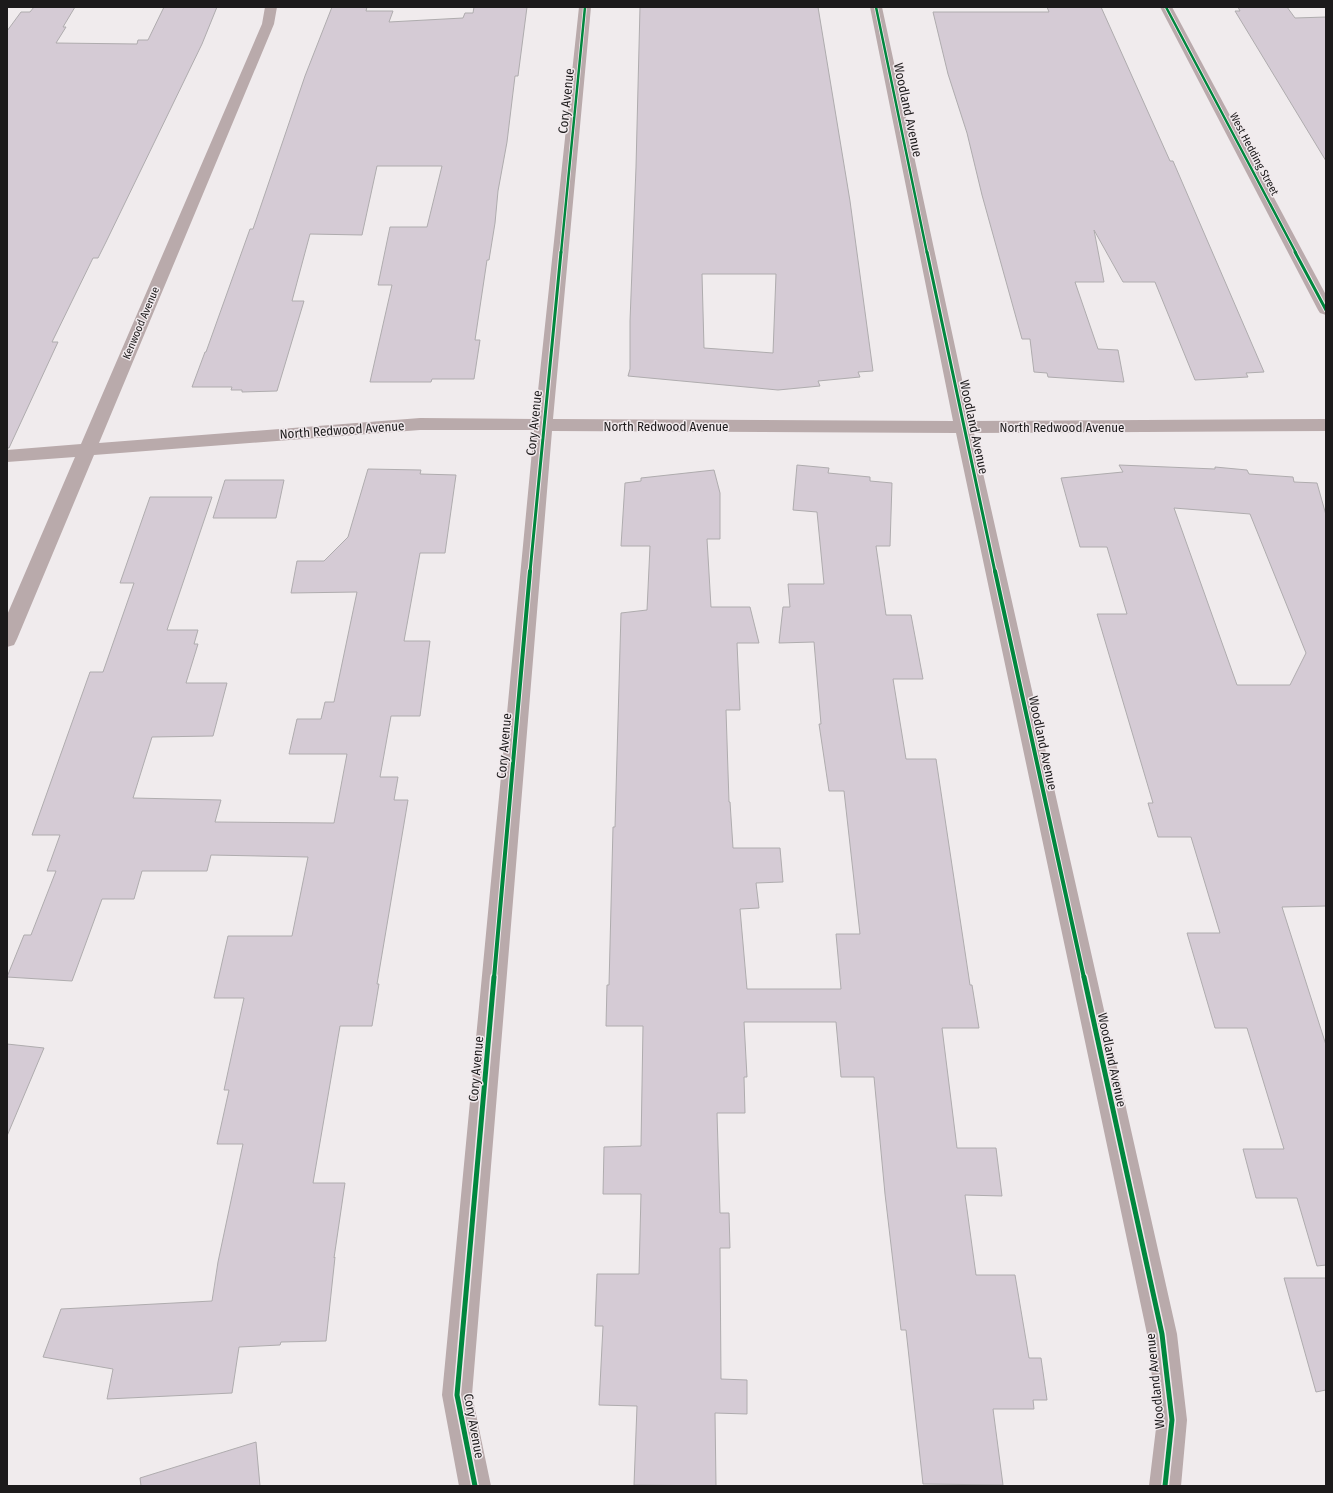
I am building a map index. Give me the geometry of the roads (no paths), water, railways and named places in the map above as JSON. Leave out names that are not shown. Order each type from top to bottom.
[{"type":"main road","name":"West Hedding Street","points":[[1166,7],[1326,310]]},
{"type":"street","name":"Kenwood Avenue","points":[[7,639],[268,24],[271,7]]},
{"type":"street","name":"Cory Avenue","points":[[475,1486],[457,1395],[543,426],[585,7]]},
{"type":"street","name":"Woodland Avenue","points":[[876,7],[964,427],[1162,1334],[1172,1420],[1165,1486]]},
{"type":"street","name":"North Redwood Avenue","points":[[7,456],[420,424],[543,426],[964,427],[1326,425]]}]
